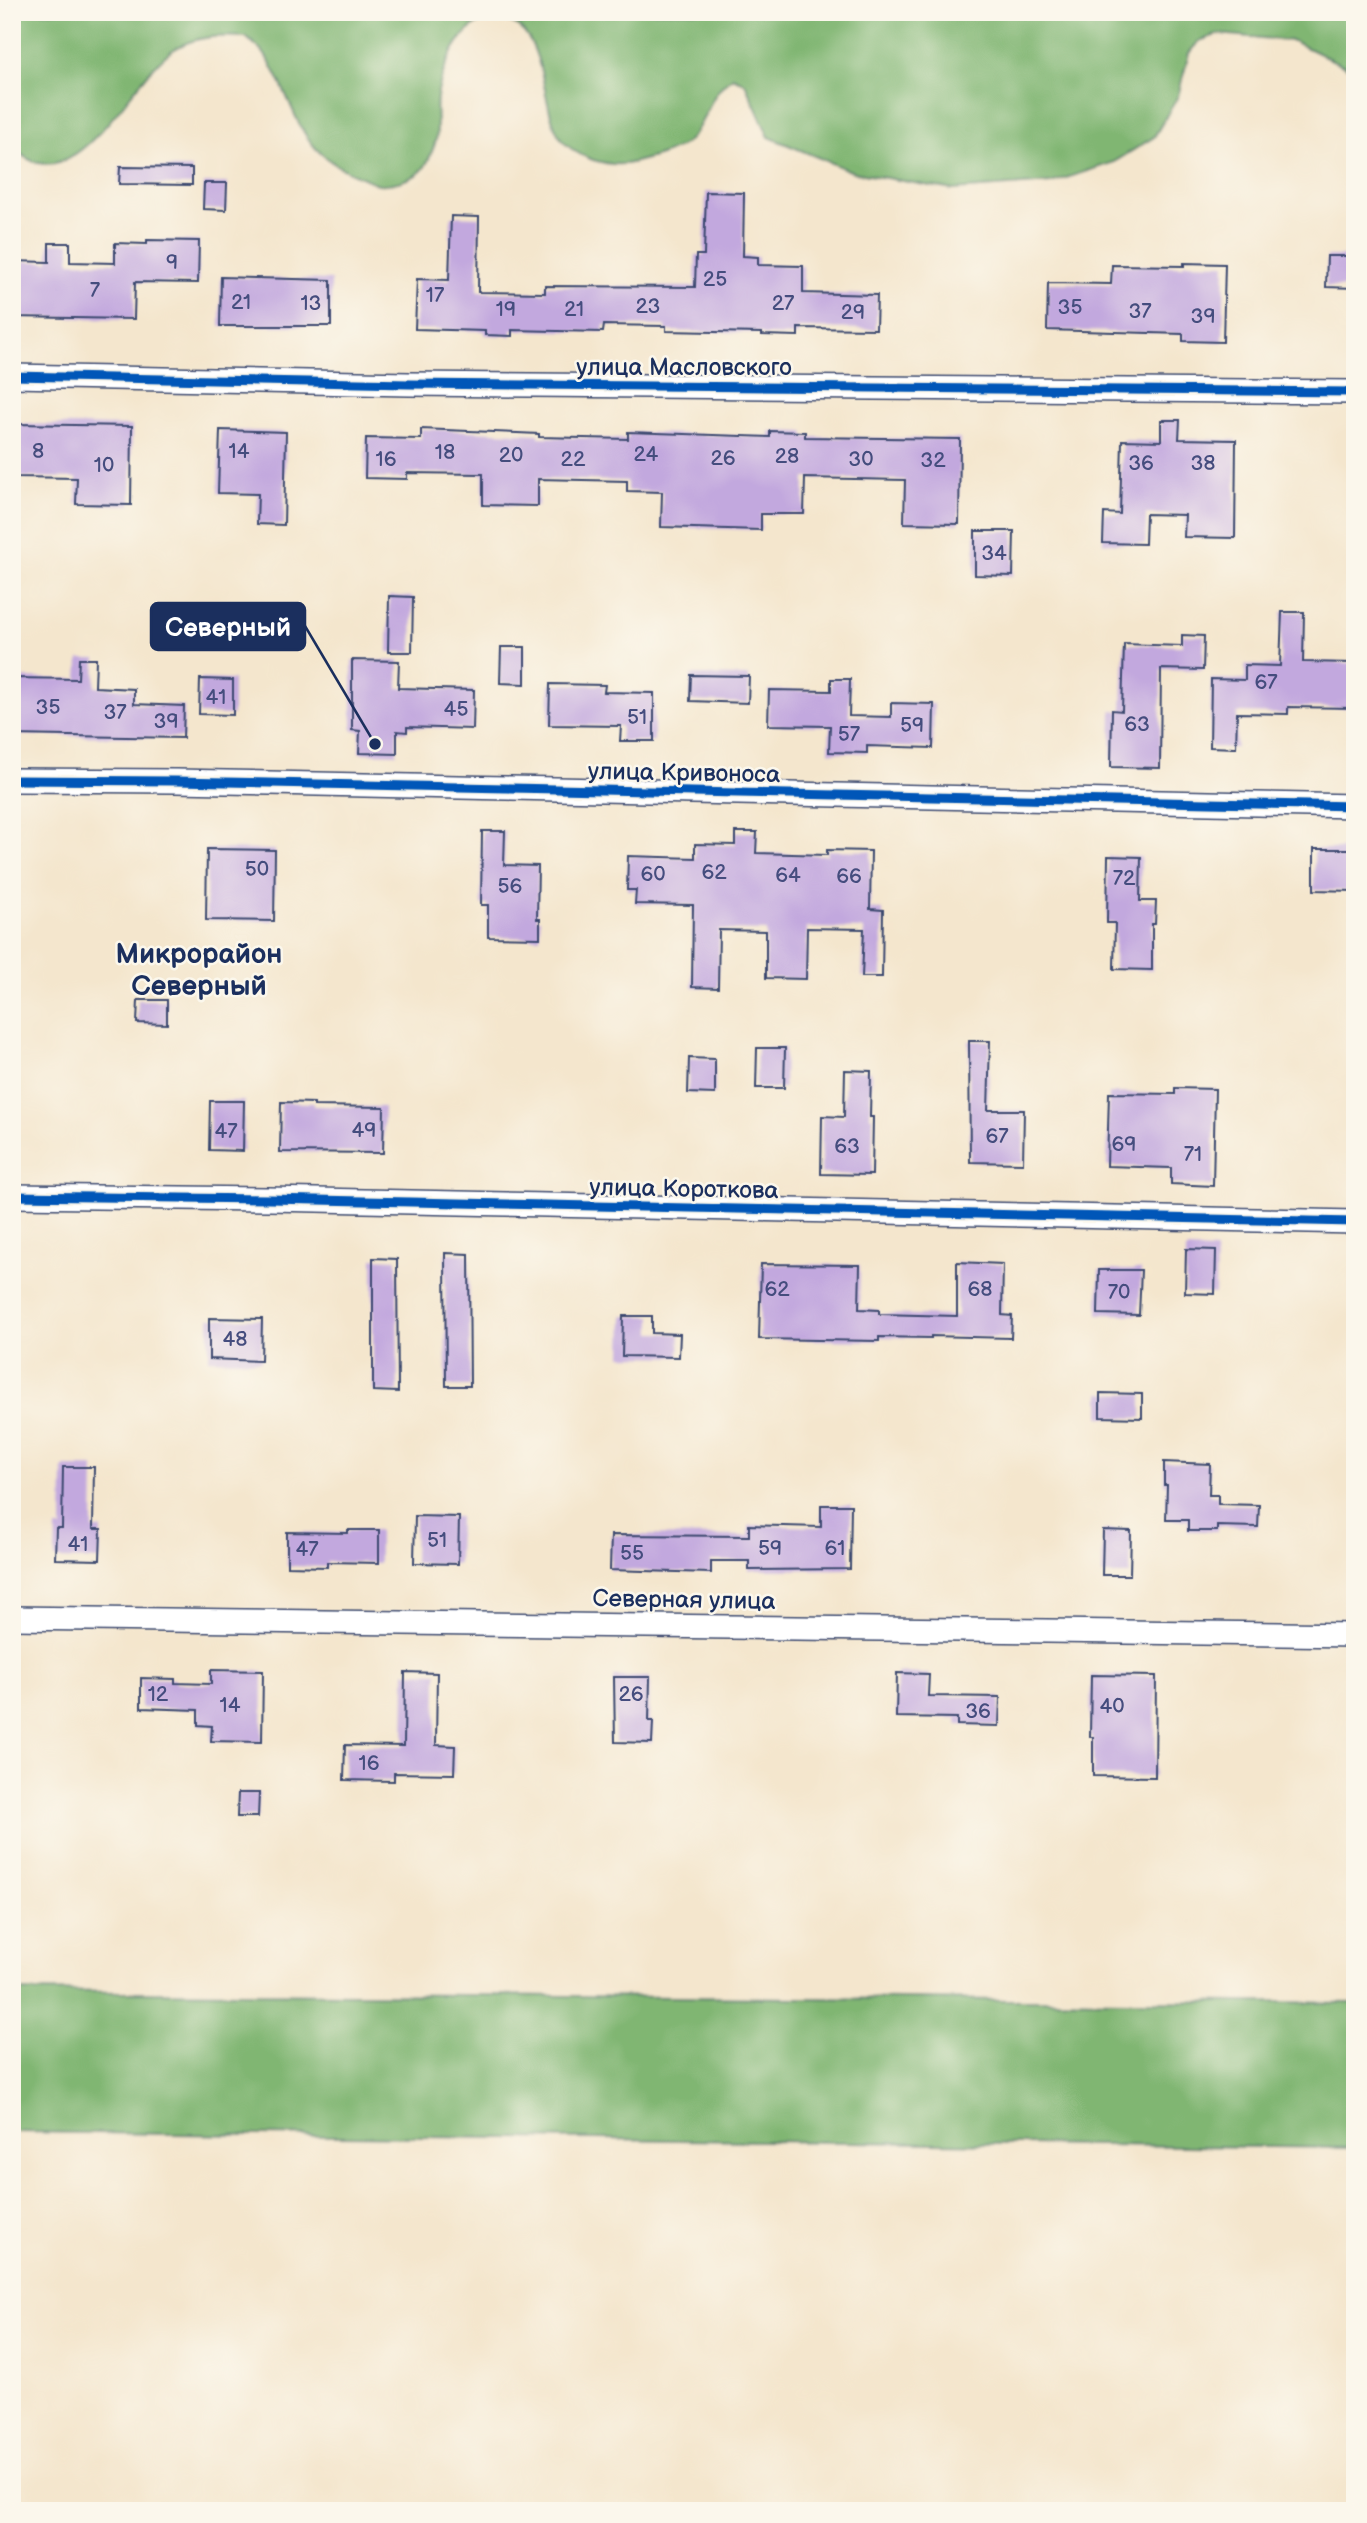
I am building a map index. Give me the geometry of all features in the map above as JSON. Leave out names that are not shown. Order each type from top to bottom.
[{"type":"street","name":"улица Масловского","points":[[12,376],[408,384],[1355,392]]},
{"type":"street","name":"улица Кривоноса","points":[[12,779],[1355,806]]},
{"type":"street","name":"улица Короткова","points":[[12,1196],[1355,1222]]},
{"type":"street","name":"Северная улица","points":[[12,1618],[1355,1634]]},
{"type":"green space","points":[[12,12],[1355,12],[1355,71],[1293,41],[1219,34],[1199,41],[1189,53],[1178,96],[1154,137],[1114,162],[1051,183],[953,190],[853,172],[769,137],[745,83],[733,77],[719,89],[692,137],[681,146],[630,163],[614,164],[593,160],[569,147],[554,125],[540,68],[526,34],[513,23],[490,19],[470,29],[448,59],[437,98],[436,140],[425,166],[409,178],[379,184],[337,166],[321,154],[300,125],[265,55],[246,37],[200,39],[173,50],[156,65],[99,133],[78,152],[57,163],[35,162],[12,146]]},
{"type":"green space","points":[[12,1991],[1355,2003],[1355,2148],[12,2132]]},
{"type":"building","points":[[120,167],[192,168],[192,185],[119,184]]},
{"type":"building","points":[[204,183],[227,183],[226,210],[203,209]]},
{"type":"building","points":[[706,192],[744,193],[743,256],[758,257],[758,265],[803,266],[803,293],[877,295],[876,329],[798,328],[798,336],[666,331],[666,326],[604,325],[603,332],[512,330],[512,336],[485,335],[485,331],[415,329],[417,279],[449,280],[451,216],[479,217],[478,292],[545,293],[545,286],[695,287],[696,255],[704,255]]},
{"type":"building","points":[[147,240],[199,241],[198,283],[135,282],[134,319],[12,317],[12,261],[49,262],[49,243],[70,243],[70,262],[115,263],[115,243],[147,244]]},
{"type":"building","points":[[1327,256],[1355,256],[1355,288],[1326,287]]},
{"type":"building","points":[[1184,263],[1225,264],[1223,342],[1183,341],[1183,334],[1047,330],[1048,283],[1111,284],[1112,265],[1184,266]]},
{"type":"building","points":[[221,277],[331,280],[331,326],[220,326]]},
{"type":"building","points":[[1161,420],[1180,420],[1179,439],[1236,440],[1235,538],[1184,537],[1185,515],[1146,514],[1145,544],[1103,543],[1104,513],[1120,514],[1122,440],[1161,441]]},
{"type":"building","points":[[16,424],[132,426],[131,505],[76,504],[77,478],[16,477]]},
{"type":"building","points":[[421,429],[539,434],[539,437],[628,439],[628,432],[770,437],[770,431],[805,432],[805,437],[960,439],[959,524],[904,523],[905,480],[805,478],[804,514],[761,514],[761,530],[661,527],[662,492],[627,491],[627,481],[538,479],[538,506],[483,505],[483,474],[407,473],[407,479],[365,478],[366,438],[421,439]]},
{"type":"building","points":[[220,430],[286,432],[284,525],[257,524],[258,494],[218,493]]},
{"type":"building","points":[[975,531],[1014,531],[1013,576],[975,575]]},
{"type":"building","points":[[389,596],[413,597],[412,652],[388,652]]},
{"type":"building","points":[[1282,612],[1304,612],[1303,662],[1355,663],[1355,708],[1288,707],[1288,714],[1237,713],[1236,748],[1210,747],[1211,679],[1245,680],[1245,665],[1280,666]]},
{"type":"building","points":[[1182,635],[1204,636],[1203,670],[1161,669],[1160,768],[1111,767],[1112,710],[1122,711],[1124,644],[1182,646]]},
{"type":"building","points":[[501,647],[525,647],[525,684],[500,683]]},
{"type":"building","points":[[79,659],[96,659],[95,687],[134,689],[134,704],[184,706],[183,738],[12,735],[12,678],[78,679]]},
{"type":"building","points":[[352,660],[399,661],[398,688],[474,690],[473,729],[407,727],[407,732],[397,731],[397,754],[359,753],[360,731],[352,730]]},
{"type":"building","points":[[691,675],[749,676],[748,703],[690,701]]},
{"type":"building","points":[[200,679],[233,680],[233,715],[199,714]]},
{"type":"building","points":[[831,679],[850,679],[849,716],[891,717],[891,703],[934,704],[933,748],[867,746],[867,753],[829,752],[830,726],[768,725],[769,690],[831,691]]},
{"type":"building","points":[[550,684],[605,685],[604,692],[654,693],[654,741],[620,741],[621,726],[549,725]]},
{"type":"building","points":[[482,831],[505,831],[504,865],[538,866],[537,919],[540,919],[540,938],[488,937],[488,905],[481,905]]},
{"type":"building","points":[[735,832],[757,832],[756,853],[827,855],[827,850],[871,851],[870,909],[883,910],[882,977],[862,977],[864,929],[807,928],[806,979],[766,978],[766,931],[719,930],[718,988],[692,987],[693,905],[635,904],[636,890],[627,890],[628,856],[695,858],[695,844],[735,845]]},
{"type":"building","points":[[207,849],[275,850],[274,921],[206,920]]},
{"type":"building","points":[[1314,849],[1355,849],[1355,891],[1314,890]]},
{"type":"building","points":[[1108,856],[1141,857],[1140,901],[1156,901],[1155,924],[1152,924],[1152,970],[1114,969],[1115,923],[1107,923]]},
{"type":"building","points":[[138,1000],[167,1000],[167,1024],[137,1023]]},
{"type":"building","points":[[969,1041],[990,1041],[988,1110],[1024,1110],[1023,1163],[970,1162]]},
{"type":"building","points":[[757,1048],[785,1048],[784,1088],[756,1088]]},
{"type":"building","points":[[689,1058],[715,1059],[715,1094],[688,1093]]},
{"type":"building","points":[[845,1070],[871,1071],[872,1175],[821,1174],[822,1116],[844,1117]]},
{"type":"building","points":[[1175,1088],[1215,1089],[1213,1186],[1171,1184],[1171,1168],[1107,1166],[1109,1093],[1175,1094]]},
{"type":"building","points":[[210,1101],[244,1101],[243,1151],[209,1150]]},
{"type":"building","points":[[281,1102],[314,1103],[314,1106],[384,1107],[383,1153],[280,1152]]},
{"type":"building","points":[[1186,1249],[1216,1250],[1215,1294],[1185,1293]]},
{"type":"building","points":[[445,1253],[469,1254],[470,1386],[446,1386]]},
{"type":"building","points":[[373,1258],[397,1259],[398,1392],[373,1391]]},
{"type":"building","points":[[957,1262],[1003,1264],[1002,1315],[1012,1316],[1011,1338],[879,1337],[879,1341],[759,1339],[761,1264],[860,1265],[859,1309],[879,1310],[879,1314],[957,1316]]},
{"type":"building","points":[[1099,1270],[1141,1270],[1139,1315],[1098,1314]]},
{"type":"building","points":[[623,1316],[652,1316],[652,1333],[680,1334],[679,1357],[622,1356]]},
{"type":"building","points":[[209,1318],[262,1319],[261,1361],[209,1359]]},
{"type":"building","points":[[1100,1393],[1142,1394],[1142,1418],[1100,1417]]},
{"type":"building","points":[[1164,1462],[1210,1464],[1209,1495],[1218,1495],[1218,1504],[1259,1505],[1258,1527],[1217,1526],[1217,1531],[1188,1531],[1188,1520],[1166,1520],[1167,1485],[1164,1485]]},
{"type":"building","points":[[63,1467],[94,1467],[93,1529],[101,1529],[100,1560],[55,1559],[56,1528],[62,1528]]},
{"type":"building","points":[[821,1505],[851,1505],[850,1569],[749,1570],[749,1561],[711,1561],[711,1573],[610,1570],[611,1535],[749,1536],[749,1525],[821,1527]]},
{"type":"building","points":[[415,1516],[459,1517],[458,1564],[414,1563]]},
{"type":"building","points":[[348,1530],[379,1530],[379,1563],[327,1562],[327,1567],[287,1566],[287,1532],[348,1533]]},
{"type":"building","points":[[1103,1530],[1131,1531],[1130,1575],[1102,1575]]},
{"type":"building","points":[[211,1670],[263,1671],[262,1742],[211,1741],[212,1726],[198,1725],[198,1710],[141,1708],[141,1678],[211,1684]]},
{"type":"building","points":[[405,1672],[437,1673],[436,1745],[455,1746],[454,1774],[394,1773],[394,1781],[344,1780],[345,1745],[404,1746]]},
{"type":"building","points":[[897,1673],[929,1674],[928,1696],[1000,1697],[999,1726],[957,1725],[957,1718],[896,1717]]},
{"type":"building","points":[[1091,1675],[1156,1676],[1155,1777],[1093,1776],[1093,1737],[1090,1737]]},
{"type":"building","points":[[614,1677],[650,1677],[649,1721],[653,1721],[652,1743],[615,1742]]},
{"type":"building","points":[[238,1793],[259,1793],[258,1817],[237,1817]]},
{"type":"cycle path","points":[[12,376],[409,384],[1355,392]]},
{"type":"cycle path","points":[[12,780],[176,781],[1355,806]]},
{"type":"cycle path","points":[[12,1196],[1355,1222]]},
{"type":"place","name":"Северный","points":[[375,744]]},
{"type":"district","name":"Микрорайон Северный","points":[[199,970]]}]
